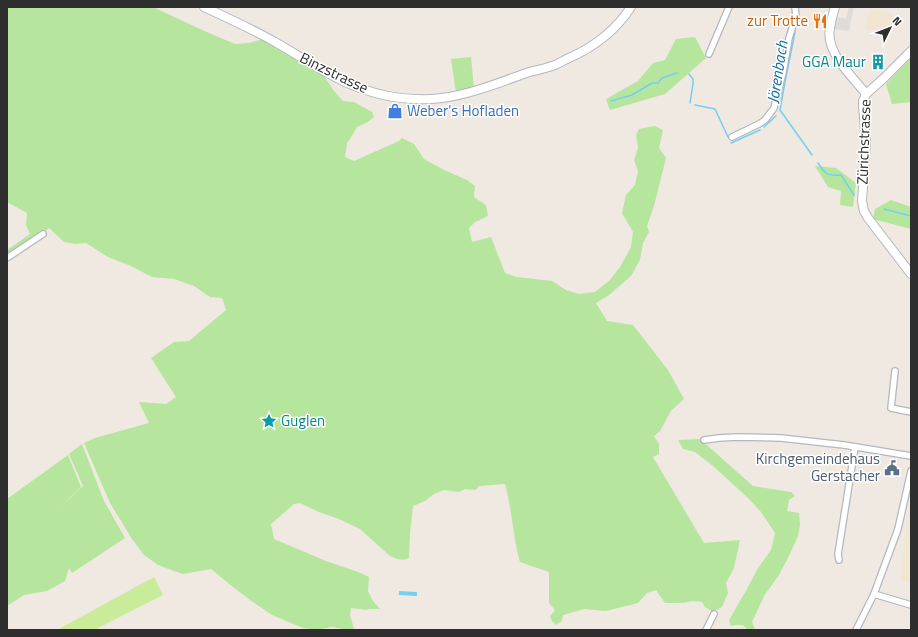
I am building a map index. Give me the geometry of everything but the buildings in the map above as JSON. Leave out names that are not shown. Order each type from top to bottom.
[{"type":"main road","name":"Binzstrasse","points":[[204,7],[259,33],[345,82],[371,92],[397,98],[422,99],[441,98],[472,91],[556,64],[581,52],[597,42],[622,20],[631,7]]},
{"type":"main road","name":"Zürichstrasse","points":[[835,7],[830,30],[832,48],[840,63],[866,94],[863,100],[866,140],[862,201],[864,211],[911,274]]},
{"type":"main road","points":[[866,94],[911,52]]},
{"type":"street","points":[[709,54],[729,7]]},
{"type":"street","points":[[732,137],[765,120],[774,108],[783,72],[789,38],[796,16],[795,7]]},
{"type":"street","points":[[7,258],[43,234]]},
{"type":"street","points":[[895,371],[891,408],[911,412]]},
{"type":"street","points":[[704,440],[737,437],[781,438],[855,447],[911,456]]},
{"type":"street","points":[[839,560],[838,554],[855,447]]},
{"type":"street","points":[[856,630],[874,594],[898,528],[911,471]]},
{"type":"street","points":[[874,594],[911,605]]},
{"type":"street","points":[[706,630],[714,614]]},
{"type":"shaded area","points":[[849,7],[854,7],[849,31],[834,29],[837,17],[846,19]]},
{"type":"shaded area","points":[[870,9],[894,14],[890,34],[865,28]]},
{"type":"shaded area","points":[[911,498],[911,582],[901,580],[901,566]]},
{"type":"green space","points":[[7,7],[153,7],[235,44],[249,43],[263,39],[322,73],[343,101],[354,102],[372,112],[374,117],[368,122],[357,127],[347,143],[345,157],[354,161],[399,141],[402,138],[414,144],[424,159],[467,180],[475,186],[474,197],[486,205],[488,216],[475,222],[469,228],[472,242],[491,237],[505,273],[517,277],[552,281],[566,290],[579,294],[595,292],[610,280],[620,267],[631,247],[633,232],[622,213],[626,195],[635,185],[638,171],[634,160],[638,148],[636,135],[639,129],[655,126],[663,130],[659,148],[666,158],[654,206],[647,226],[649,232],[643,243],[640,260],[631,276],[609,295],[596,303],[607,321],[633,325],[668,370],[684,399],[671,411],[660,431],[654,436],[659,444],[659,454],[653,457],[704,543],[740,540],[734,568],[726,583],[728,593],[722,607],[713,612],[705,607],[702,602],[692,601],[683,603],[665,603],[656,590],[647,593],[638,603],[606,611],[584,609],[563,615],[562,621],[556,625],[550,616],[555,610],[549,603],[549,572],[520,562],[505,484],[479,486],[476,490],[465,489],[459,492],[444,490],[413,506],[409,558],[404,559],[397,559],[390,556],[360,529],[300,503],[294,504],[271,524],[274,539],[369,577],[368,591],[373,601],[380,609],[367,610],[351,608],[350,615],[354,629],[348,630],[332,627],[316,630],[303,628],[272,615],[250,600],[211,569],[183,574],[158,565],[144,555],[132,539],[110,503],[84,443],[95,438],[149,423],[139,402],[166,404],[176,397],[151,358],[174,342],[189,341],[226,310],[222,298],[210,297],[194,286],[174,279],[152,277],[131,266],[108,257],[86,243],[75,244],[64,242],[49,228],[43,234],[7,258],[7,250],[30,234],[26,225],[27,213],[7,202]]},
{"type":"green space","points":[[695,37],[706,58],[665,94],[610,110],[606,99],[638,81],[653,63],[665,60],[676,39]]},
{"type":"green space","points":[[471,57],[474,88],[456,93],[451,59]]},
{"type":"green space","points":[[911,58],[911,102],[892,104],[886,84]]},
{"type":"green space","points":[[815,166],[836,168],[856,183],[853,207],[840,205],[841,191],[828,187]]},
{"type":"green space","points":[[891,200],[911,207],[911,229],[873,219],[875,209]]},
{"type":"green space","points":[[700,439],[753,486],[791,492],[795,496],[789,500],[787,511],[799,513],[800,525],[798,536],[779,575],[764,596],[752,622],[755,630],[748,630],[743,625],[731,626],[729,620],[758,568],[771,550],[775,533],[761,512],[748,498],[713,466],[695,452],[683,449],[678,440]]},
{"type":"green space","points":[[82,444],[104,501],[125,538],[72,573],[69,568],[65,581],[47,591],[24,595],[7,606],[7,499],[68,455],[81,487],[57,510],[83,486],[69,454]]},
{"type":"green space","points":[[154,577],[163,595],[94,630],[57,630]]},
{"type":"water","points":[[399,591],[417,592],[417,596],[399,595]]},
{"type":"waterway","name":"Jörenbach","points":[[795,32],[780,110],[812,155]]},
{"type":"waterway","points":[[611,101],[632,95],[652,83],[658,83],[662,78],[677,73]]},
{"type":"waterway","name":"Jörenbach","points":[[689,74],[693,79],[690,103]]},
{"type":"waterway","name":"Jörenbach","points":[[695,105],[715,109],[728,137]]},
{"type":"waterway","name":"Jörenbach","points":[[764,127],[776,116]]},
{"type":"waterway","name":"Jörenbach","points":[[731,143],[760,130]]},
{"type":"waterway","name":"Jörenbach","points":[[818,163],[828,174],[841,175],[854,195]]},
{"type":"waterway","name":"Jörenbach","points":[[884,209],[911,216]]},
{"type":"place","name":"zur Trotte","points":[[820,21]]},
{"type":"place","name":"GGA Maur","points":[[878,62]]},
{"type":"place","name":"Weber's Hofladen","points":[[395,111]]},
{"type":"place","name":"Guglen","points":[[269,421]]},
{"type":"place","name":"Kirchgemeindehaus Gerstacher","points":[[892,468]]}]
